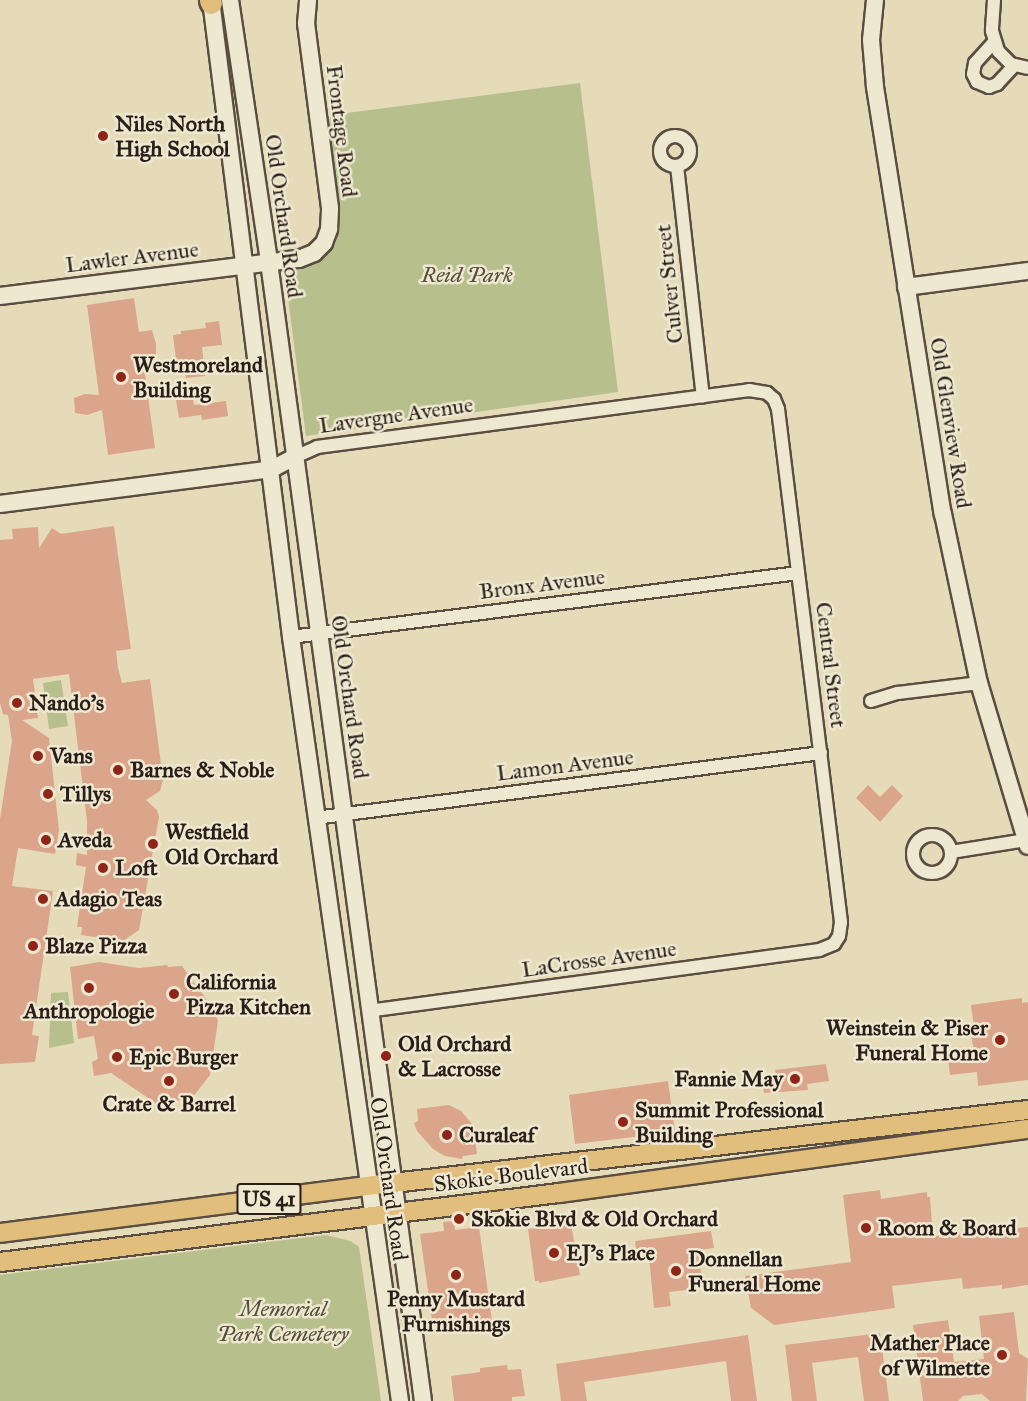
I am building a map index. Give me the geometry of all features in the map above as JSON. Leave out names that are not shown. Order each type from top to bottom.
[{"type":"main road","name":"Frontage Road","points":[[269,262],[299,259],[314,253],[324,243],[329,229],[330,208],[306,24],[308,0]]},
{"type":"main road","name":"Old Glenview Road","points":[[875,0],[871,40],[874,87],[943,514],[979,683],[1027,843]]},
{"type":"main road","name":"Old Orchard Road","points":[[215,1],[269,262],[423,1401]]},
{"type":"main road","name":"Old Orchard Road","points":[[215,1],[244,265],[272,469],[291,637],[367,1186],[400,1401]]},
{"type":"main road","name":"Lawler Avenue","points":[[0,296],[269,262]]},
{"type":"main road","points":[[906,287],[1028,271]]},
{"type":"main road","name":"Lavergne Avenue","points":[[0,504],[272,469],[296,457]]},
{"type":"main road","name":"Skokie Boulevard","points":[[0,1233],[367,1186],[1028,1110]]},
{"type":"main road","name":"Skokie Boulevard","points":[[0,1262],[397,1213],[1028,1129]]},
{"type":"street","points":[[994,0],[994,42],[1003,58],[1015,66],[1028,68]]},
{"type":"street","points":[[994,42],[975,63],[973,74],[977,82],[989,87],[997,84],[1015,66]]},
{"type":"street","name":"Culver Street","points":[[677,166],[703,397]]},
{"type":"street","name":"Lavergne Avenue","points":[[296,457],[318,447],[749,390],[767,393]]},
{"type":"street","name":"Central Street","points":[[767,393],[774,399],[778,409],[821,753],[841,922],[839,936],[834,944]]},
{"type":"street","name":"Bronx Avenue","points":[[291,637],[798,573]]},
{"type":"street","points":[[871,701],[898,693],[979,683]]},
{"type":"street","name":"Lamon Avenue","points":[[315,818],[821,753]]},
{"type":"street","points":[[951,852],[1027,843]]},
{"type":"street","name":"LaCrosse Avenue","points":[[369,1011],[819,950],[834,944]]},
{"type":"green space","name":"Reid Park","points":[[580,83],[618,392],[306,436],[286,283],[292,271],[329,253],[336,243],[339,215],[326,129],[331,115]]},
{"type":"green space","points":[[61,680],[68,726],[49,729],[43,683]]},
{"type":"green space","points":[[68,992],[74,1043],[49,1048],[51,993]]},
{"type":"green space","name":"Memorial Park Cemetery","points":[[326,1235],[350,1241],[359,1247],[381,1401],[0,1401],[0,1275]]},
{"type":"building","name":"Westmoreland Building","points":[[134,298],[139,332],[152,330],[156,344],[156,358],[143,360],[155,448],[108,455],[102,410],[87,415],[75,413],[74,398],[85,394],[99,395],[87,305]]},
{"type":"building","points":[[219,321],[222,345],[202,347],[205,376],[186,378],[185,367],[177,368],[173,335],[181,334],[181,331],[206,328],[205,323]]},
{"type":"building","points":[[191,386],[194,405],[226,401],[228,416],[202,420],[201,415],[179,418],[176,400],[181,399],[179,388]]},
{"type":"building","points":[[114,526],[131,649],[116,651],[118,668],[122,683],[150,679],[163,780],[160,791],[146,800],[157,810],[159,817],[139,930],[123,941],[81,935],[82,927],[77,927],[86,867],[76,865],[77,853],[87,855],[87,821],[69,674],[33,679],[38,718],[22,720],[49,738],[59,830],[55,854],[18,848],[12,886],[53,891],[32,1035],[39,1036],[35,1062],[0,1064],[0,819],[12,741],[8,715],[3,714],[0,703],[0,540],[13,539],[12,529],[38,527],[39,548],[52,528],[61,534]]},
{"type":"building","points":[[868,785],[880,797],[892,785],[903,796],[880,822],[856,798]]},
{"type":"building","points":[[99,962],[139,968],[182,966],[212,1007],[218,1021],[210,1075],[192,1098],[157,1104],[111,1073],[94,1076],[92,1062],[98,1059],[94,1036],[78,1039],[70,967]]},
{"type":"building","name":"Weinstein & Piser Funeral Home","points":[[1022,998],[1022,1003],[1028,1002],[1028,1080],[978,1086],[977,1072],[950,1075],[948,1059],[975,1055],[971,1035],[975,1034],[971,1005]]},
{"type":"building","name":"Fannie May","points":[[826,1064],[829,1081],[807,1084],[808,1090],[764,1093],[761,1076],[776,1074],[775,1070]]},
{"type":"building","name":"Summit Professional Building","points":[[668,1081],[675,1132],[575,1144],[569,1095]]},
{"type":"building","name":"Curaleaf","points":[[449,1105],[461,1111],[473,1125],[477,1154],[463,1156],[462,1159],[445,1156],[433,1149],[417,1131],[414,1123],[418,1121],[417,1109]]},
{"type":"building","points":[[880,1190],[881,1199],[927,1192],[927,1197],[930,1197],[933,1236],[1028,1227],[1028,1285],[1002,1289],[1002,1285],[963,1289],[962,1278],[892,1286],[895,1308],[774,1325],[751,1308],[745,1276],[851,1262],[843,1195]]},
{"type":"building","name":"Penny Mustard Furnishings","points":[[454,1221],[455,1230],[479,1227],[493,1328],[459,1332],[457,1317],[432,1320],[420,1234],[444,1231],[443,1222]]},
{"type":"building","name":"EJ's Place","points":[[571,1224],[580,1275],[539,1283],[535,1281],[528,1229]]},
{"type":"building","name":"Donnellan Funeral Home","points":[[711,1231],[714,1248],[698,1250],[703,1288],[669,1292],[671,1306],[654,1308],[649,1257],[637,1258],[635,1241]]},
{"type":"building","name":"Mather Place of Wilmette","points":[[1014,1312],[1019,1353],[1028,1359],[1026,1401],[990,1401],[982,1394],[963,1396],[958,1401],[923,1401],[913,1325],[948,1320],[954,1362],[984,1359],[979,1316]]},
{"type":"building","points":[[880,1333],[889,1401],[864,1401],[858,1357],[812,1363],[817,1401],[792,1401],[785,1345]]},
{"type":"building","points":[[748,1335],[757,1401],[731,1401],[726,1361],[584,1382],[587,1401],[561,1401],[556,1364]]},
{"type":"building","points":[[507,1365],[508,1370],[521,1369],[525,1396],[512,1397],[512,1401],[454,1401],[451,1376],[480,1372],[480,1368]]},
{"type":"place","name":"Niles North High School","points":[[103,136]]},
{"type":"place","name":"Westmoreland Building","points":[[121,377]]},
{"type":"place","name":"Nando's","points":[[17,703]]},
{"type":"place","name":"Vans","points":[[38,756]]},
{"type":"place","name":"Barnes & Noble","points":[[118,770]]},
{"type":"place","name":"Tillys","points":[[48,794]]},
{"type":"place","name":"Aveda","points":[[46,840]]},
{"type":"place","name":"Westfield Old Orchard","points":[[153,844]]},
{"type":"place","name":"Loft","points":[[103,868]]},
{"type":"place","name":"Adagio Teas","points":[[43,899]]},
{"type":"place","name":"Blaze Pizza","points":[[33,946]]},
{"type":"place","name":"Anthropologie","points":[[89,988]]},
{"type":"place","name":"California Pizza Kitchen","points":[[174,994]]},
{"type":"place","name":"Weinstein & Piser Funeral Home","points":[[1000,1040]]},
{"type":"place","name":"Old Orchard & Lacrosse","points":[[386,1056]]},
{"type":"place","name":"Epic Burger","points":[[117,1057]]},
{"type":"place","name":"Fannie May","points":[[795,1079]]},
{"type":"place","name":"Crate & Barrel","points":[[169,1081]]},
{"type":"place","name":"Summit Professional Building","points":[[623,1122]]},
{"type":"place","name":"Curaleaf","points":[[447,1135]]},
{"type":"place","name":"Skokie Blvd & Old Orchard","points":[[459,1219]]},
{"type":"place","name":"Room & Board","points":[[866,1228]]},
{"type":"place","name":"EJ's Place","points":[[554,1253]]},
{"type":"place","name":"Donnellan Funeral Home","points":[[676,1271]]},
{"type":"place","name":"Penny Mustard Furnishings","points":[[456,1275]]},
{"type":"place","name":"Mather Place of Wilmette","points":[[1002,1355]]}]
